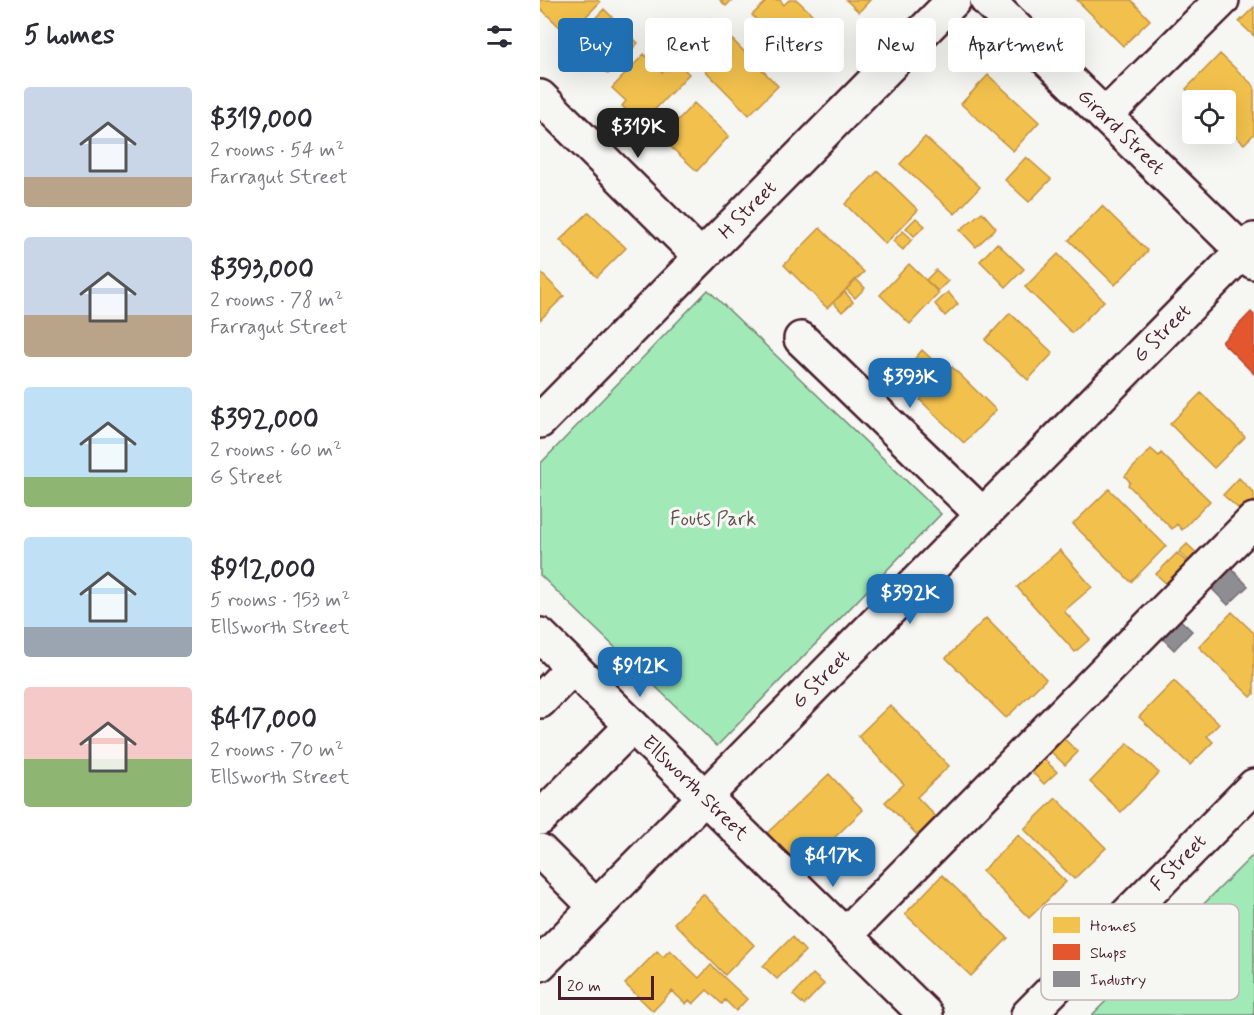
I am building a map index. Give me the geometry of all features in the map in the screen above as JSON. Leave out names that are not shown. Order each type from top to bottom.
[{"type":"street","name":"H Street","points":[[540,421],[954,0]]},
{"type":"street","name":"Girard Street","points":[[987,0],[1105,116],[1250,251]]},
{"type":"street","points":[[1105,116],[1222,0]]},
{"type":"street","points":[[540,98],[701,257]]},
{"type":"street","name":"G Street","points":[[540,964],[982,515],[1250,251]]},
{"type":"street","points":[[801,339],[982,515]]},
{"type":"street","points":[[844,935],[1254,520]]},
{"type":"street","name":"Ellsworth Street","points":[[540,634],[926,1015]]},
{"type":"street","points":[[540,701],[573,668]]},
{"type":"street","points":[[540,818],[632,726]]},
{"type":"street","name":"F Street","points":[[1138,904],[1254,786]]},
{"type":"street","points":[[540,851],[596,907]]},
{"type":"street","name":"F Street","points":[[1028,1015],[1043,1000]]},
{"type":"green space","name":"Fouts Park","points":[[708,290],[941,514],[717,746],[540,575],[540,464]]},
{"type":"green space","points":[[1254,854],[1254,1015],[1092,1015],[1107,1000],[1239,1000],[1239,904],[1204,904]]},
{"type":"building: Homes","points":[[540,0],[597,0],[600,2],[584,18],[558,18],[558,25],[540,8]]},
{"type":"building: Homes","points":[[720,0],[732,0],[726,6]]},
{"type":"building: Homes","points":[[768,0],[780,0],[784,5],[789,0],[797,0],[815,17],[755,18],[752,15]]},
{"type":"building: Homes","points":[[846,0],[870,0],[859,12]]},
{"type":"building: Homes","points":[[1077,0],[1131,0],[1150,20],[1123,46]]},
{"type":"building: Homes","points":[[1254,7],[1254,36],[1239,22]]},
{"type":"building: Homes","points":[[604,9],[613,18],[595,18]]},
{"type":"building: Homes","points":[[633,38],[638,43],[633,48]]},
{"type":"building: Homes","points":[[732,39],[744,51],[744,72],[764,72],[778,86],[749,115],[707,72],[732,72]]},
{"type":"building: Homes","points":[[644,54],[645,72],[687,72],[689,74],[641,124],[622,106],[626,101],[612,88],[627,72],[633,72],[633,66]]},
{"type":"building: Homes","points":[[1220,54],[1254,86],[1254,134],[1244,144],[1236,136],[1236,90],[1186,89]]},
{"type":"building: Homes","points":[[988,75],[1039,122],[1013,151],[961,104]]},
{"type":"building: Homes","points":[[694,103],[729,136],[697,171],[661,138]]},
{"type":"building: Homes","points":[[925,137],[980,187],[955,214],[900,164]]},
{"type":"building: Homes","points":[[1026,157],[1051,179],[1029,202],[1005,180]]},
{"type":"building: Homes","points":[[878,171],[918,210],[885,244],[845,204]]},
{"type":"building: Homes","points":[[1102,206],[1148,251],[1115,285],[1069,240]]},
{"type":"building: Homes","points":[[589,212],[626,248],[597,277],[560,240]]},
{"type":"building: Homes","points":[[982,212],[996,228],[976,247],[960,230]]},
{"type":"building: Homes","points":[[916,218],[925,226],[914,236],[906,228]]},
{"type":"building: Homes","points":[[820,228],[864,272],[827,308],[784,265]]},
{"type":"building: Homes","points":[[903,231],[912,239],[903,250],[893,241]]},
{"type":"building: Homes","points":[[997,243],[1024,269],[1006,287],[980,261]]},
{"type":"building: Homes","points":[[1058,254],[1104,301],[1072,333],[1025,287]]},
{"type":"building: Homes","points":[[909,264],[939,293],[910,324],[880,295]]},
{"type":"building: Homes","points":[[936,270],[948,281],[938,291],[926,280]]},
{"type":"building: Homes","points":[[540,272],[564,296],[540,320]]},
{"type":"building: Homes","points":[[856,279],[865,288],[855,298],[846,289]]},
{"type":"building: Homes","points":[[845,292],[853,302],[842,312],[833,302]]},
{"type":"building: Homes","points":[[948,292],[958,304],[945,316],[935,304]]},
{"type":"building: Homes","points":[[1010,313],[1053,353],[1028,380],[985,340]]},
{"type":"building: Homes","points":[[922,350],[936,363],[926,373],[912,362]]},
{"type":"building: Homes","points":[[910,364],[927,379],[910,397],[894,382]]},
{"type":"building: Homes","points":[[952,367],[996,410],[964,443],[920,400]]},
{"type":"building: Homes","points":[[1201,393],[1245,437],[1214,468],[1170,424]]},
{"type":"building: Homes","points":[[1151,449],[1159,456],[1161,453],[1210,501],[1182,530],[1177,524],[1172,529],[1128,485],[1130,482],[1125,476]]},
{"type":"building: Homes","points":[[1239,478],[1254,493],[1254,507],[1246,515],[1223,495]]},
{"type":"building: Homes","points":[[1109,489],[1166,546],[1131,582],[1073,524]]},
{"type":"building: Homes","points":[[1187,544],[1202,558],[1194,566],[1179,552]]},
{"type":"building: Homes","points":[[1060,550],[1092,587],[1064,611],[1090,639],[1075,652],[1017,587]]},
{"type":"building: Homes","points":[[1177,553],[1194,569],[1173,590],[1156,574]]},
{"type":"building: Homes","points":[[1232,612],[1254,633],[1254,694],[1251,697],[1199,647]]},
{"type":"building: Homes","points":[[986,618],[1046,679],[1006,718],[946,658]]},
{"type":"building: Homes","points":[[1174,681],[1219,724],[1207,736],[1213,742],[1190,765],[1139,717]]},
{"type":"building: Homes","points":[[890,705],[949,766],[917,797],[944,825],[925,843],[885,802],[904,784],[858,736]]},
{"type":"building: Homes","points":[[1060,735],[1078,752],[1065,765],[1048,749]]},
{"type":"building: Homes","points":[[1128,743],[1159,773],[1121,812],[1090,782]]},
{"type":"building: Homes","points":[[1040,755],[1057,772],[1044,784],[1028,768]]},
{"type":"building: Homes","points":[[829,774],[863,810],[799,872],[764,836]]},
{"type":"building: Homes","points":[[1056,798],[1106,848],[1074,879],[1024,829]]},
{"type":"building: Homes","points":[[1018,835],[1066,882],[1029,918],[982,871]]},
{"type":"building: Homes","points":[[942,875],[1008,938],[971,976],[905,914]]},
{"type":"building: Homes","points":[[703,894],[754,945],[725,975],[674,923]]},
{"type":"building: Homes","points":[[792,937],[805,951],[777,979],[763,966]]},
{"type":"building: Homes","points":[[670,950],[699,978],[711,965],[747,999],[736,1011],[725,1000],[722,1004],[707,990],[693,1004],[689,1000],[686,1004],[672,991],[653,1011],[625,984],[657,951],[663,957]]},
{"type":"building: Homes","points":[[813,974],[824,984],[804,1005],[793,995]]},
{"type":"building: Shops","points":[[1251,312],[1254,315],[1254,374],[1222,342]]},
{"type":"building: Industry","points":[[1226,563],[1248,586],[1228,605],[1206,583]]},
{"type":"building: Industry","points":[[1172,612],[1192,631],[1174,650],[1155,631]]}]
